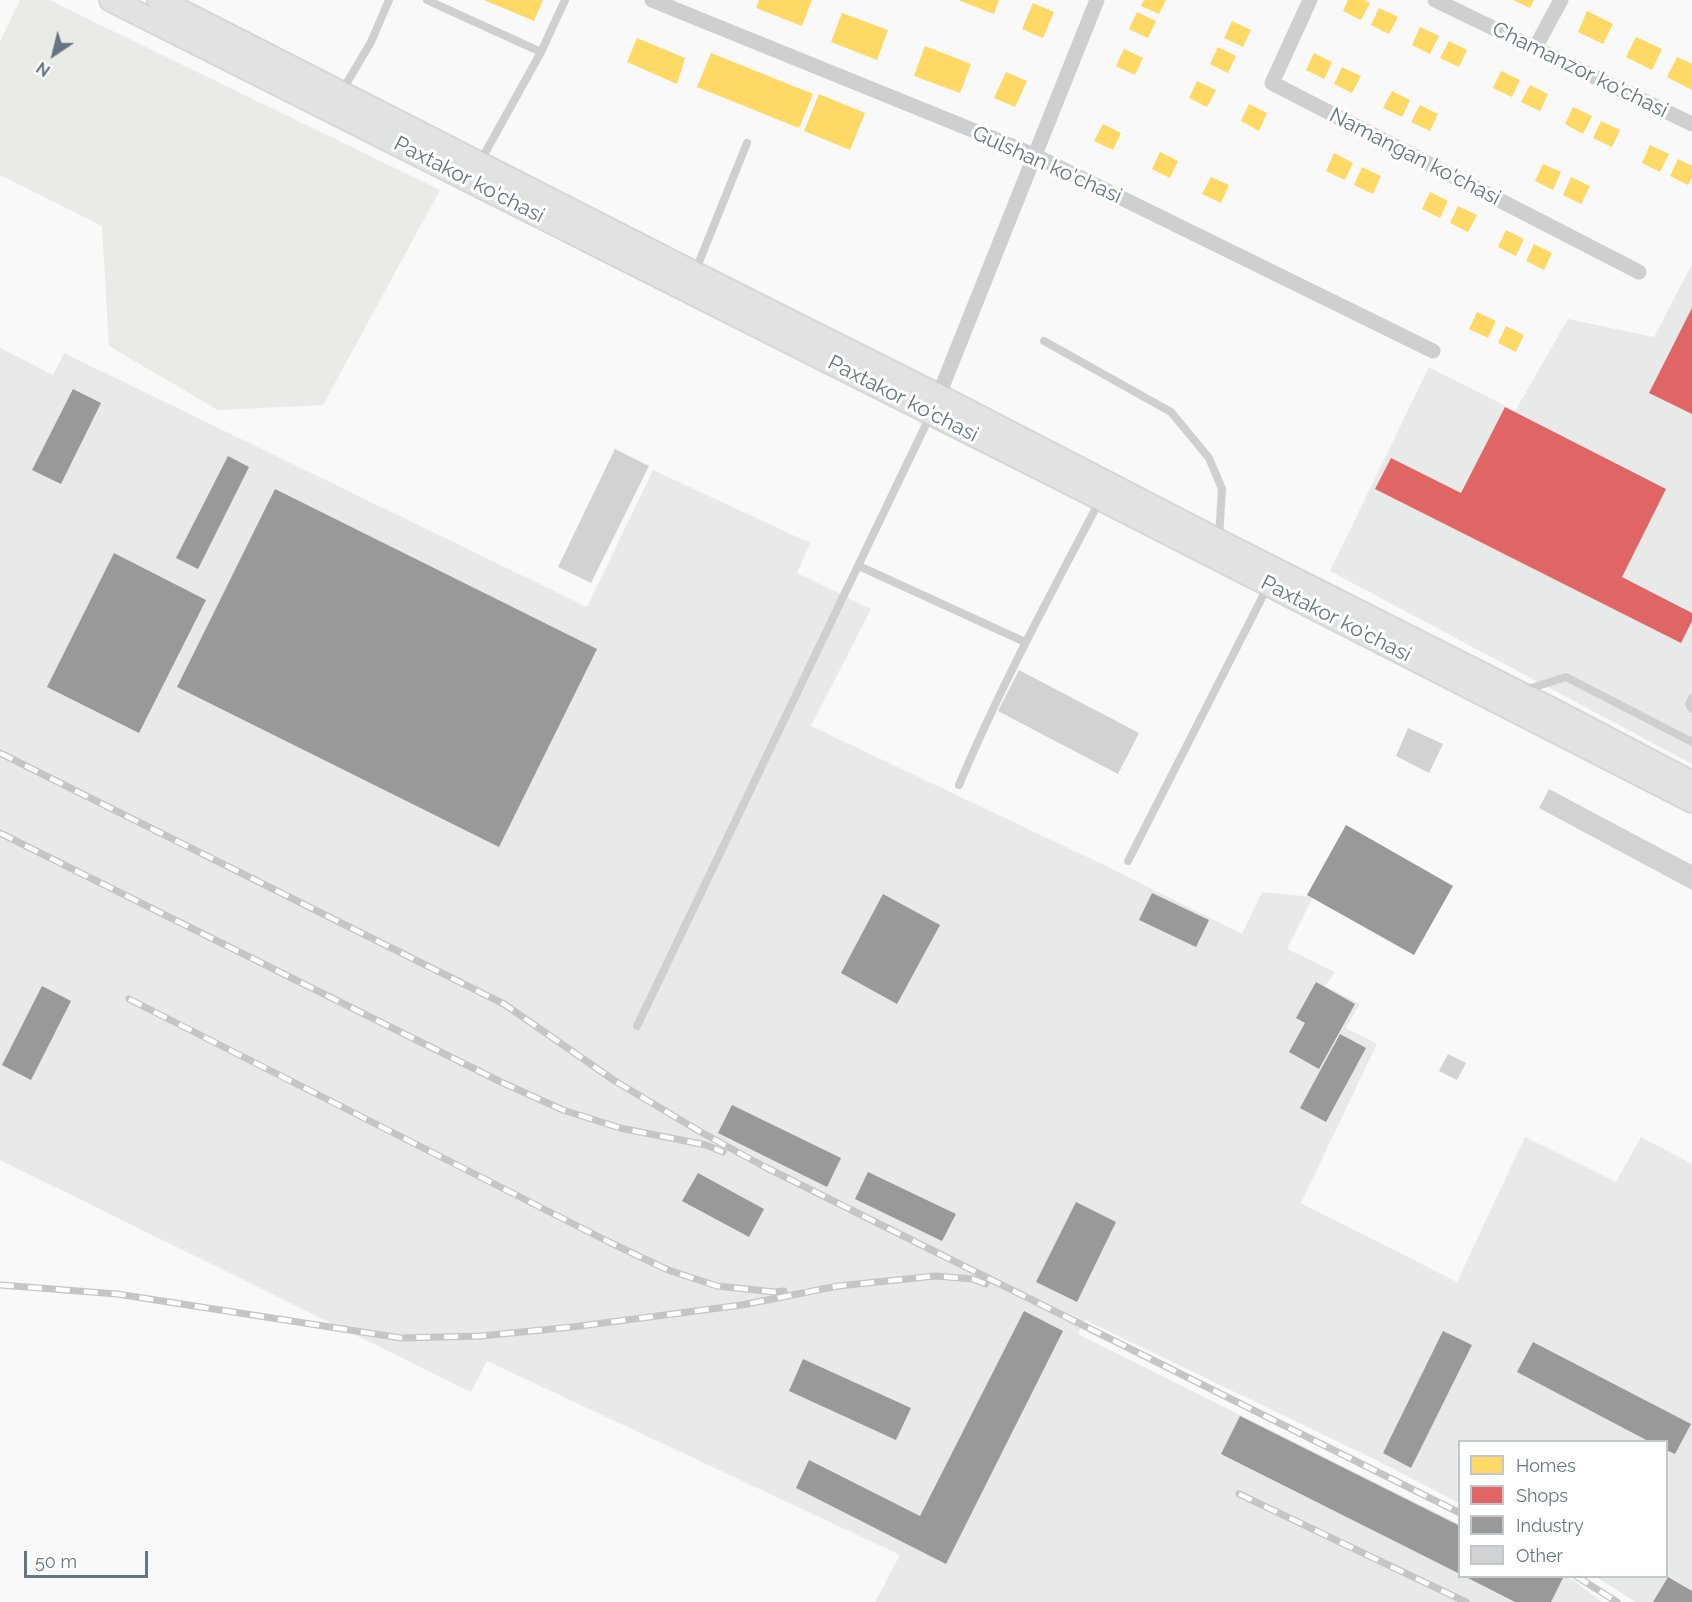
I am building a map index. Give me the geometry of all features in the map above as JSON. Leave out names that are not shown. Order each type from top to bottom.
[{"type":"main road","name":"Paxtakor ko'chasi","points":[[111,0],[1219,541],[1692,783]]},
{"type":"main road","name":"Paxtakor ko'chasi","points":[[159,0],[694,273],[935,404],[1101,499],[1692,801]]},
{"type":"street","name":"Gulshan ko'chasi","points":[[655,0],[1034,156],[1433,351]]},
{"type":"street","points":[[935,404],[1097,0]]},
{"type":"street","name":"Namangan ko'chasi","points":[[1310,0],[1272,83],[1639,272]]},
{"type":"street","name":"Chamanzor ko'chasi","points":[[1435,0],[1692,124]]},
{"type":"street","points":[[1535,48],[1561,0]]},
{"type":"lane","points":[[341,92],[371,42],[389,0]]},
{"type":"lane","points":[[428,0],[541,52]]},
{"type":"lane","points":[[479,164],[541,52],[565,0]]},
{"type":"lane","points":[[694,273],[747,143]]},
{"type":"lane","points":[[1044,341],[1171,412],[1209,458],[1222,489],[1219,541]]},
{"type":"lane","points":[[637,1026],[935,404]]},
{"type":"lane","points":[[959,785],[985,724],[1025,642],[1101,499]]},
{"type":"lane","points":[[859,566],[1025,642]]},
{"type":"lane","points":[[1128,861],[1268,585]]},
{"type":"lane","points":[[1519,693],[1566,677],[1692,742]]},
{"type":"lane","points":[[1692,698],[1689,704],[1692,710]]},
{"type":"shaded area","points":[[20,0],[49,0],[440,190],[323,405],[218,410],[109,346],[102,226],[0,175],[0,42]]},
{"type":"shaded area","points":[[1692,264],[1692,764],[1330,571],[1429,367],[1515,411],[1568,319],[1654,337]]},
{"type":"shaded area","points":[[0,348],[53,375],[64,353],[587,607],[653,470],[810,543],[797,573],[871,609],[811,726],[1104,865],[1242,934],[1262,892],[1313,897],[1287,949],[1335,972],[1325,986],[1360,1004],[1346,1028],[1377,1044],[1301,1203],[1457,1282],[1525,1137],[1616,1182],[1641,1137],[1692,1164],[1692,1602],[1636,1602],[1598,1578],[1668,1578],[1668,1440],[1458,1440],[1458,1502],[1374,1459],[1085,1320],[1078,1334],[1458,1524],[1458,1578],[1568,1578],[1602,1602],[875,1602],[900,1555],[487,1361],[471,1392],[0,1160]]},
{"type":"building: Homes","points":[[484,0],[543,0],[534,21]]},
{"type":"building: Homes","points":[[759,0],[812,0],[802,26],[756,8]]},
{"type":"building: Homes","points":[[958,0],[999,0],[994,14]]},
{"type":"building: Homes","points":[[1144,0],[1166,0],[1159,14],[1141,6]]},
{"type":"building: Homes","points":[[1348,0],[1364,0],[1370,3],[1361,20],[1343,11]]},
{"type":"building: Homes","points":[[1513,0],[1534,0],[1530,8]]},
{"type":"building: Homes","points":[[1033,3],[1054,12],[1043,38],[1022,29]]},
{"type":"building: Homes","points":[[1379,8],[1398,17],[1389,34],[1371,25]]},
{"type":"building: Homes","points":[[1587,11],[1613,24],[1603,44],[1578,32]]},
{"type":"building: Homes","points":[[1137,12],[1156,21],[1148,38],[1129,29]]},
{"type":"building: Homes","points":[[842,13],[888,30],[877,60],[831,42]]},
{"type":"building: Homes","points":[[1232,21],[1251,30],[1243,47],[1224,38]]},
{"type":"building: Homes","points":[[1420,27],[1439,36],[1430,54],[1412,45]]},
{"type":"building: Homes","points":[[1636,37],[1662,49],[1652,70],[1626,57]]},
{"type":"building: Homes","points":[[637,38],[685,58],[677,84],[627,62]]},
{"type":"building: Homes","points":[[1449,41],[1467,50],[1459,67],[1440,58]]},
{"type":"building: Homes","points":[[925,46],[971,64],[960,93],[914,76]]},
{"type":"building: Homes","points":[[1218,47],[1236,56],[1228,73],[1210,64]]},
{"type":"building: Homes","points":[[1124,49],[1143,58],[1135,75],[1116,66]]},
{"type":"building: Homes","points":[[711,53],[813,94],[799,128],[697,87]]},
{"type":"building: Homes","points":[[1314,53],[1332,62],[1324,79],[1306,70]]},
{"type":"building: Homes","points":[[1677,57],[1692,64],[1692,90],[1667,77]]},
{"type":"building: Homes","points":[[1342,67],[1361,76],[1352,93],[1334,84]]},
{"type":"building: Homes","points":[[1501,71],[1520,80],[1512,97],[1493,88]]},
{"type":"building: Homes","points":[[1006,72],[1027,81],[1015,107],[994,98]]},
{"type":"building: Homes","points":[[1197,81],[1216,90],[1207,107],[1189,98]]},
{"type":"building: Homes","points":[[1530,85],[1548,94],[1540,111],[1521,102]]},
{"type":"building: Homes","points":[[1392,91],[1410,100],[1402,117],[1383,108]]},
{"type":"building: Homes","points":[[819,94],[865,113],[850,150],[804,131]]},
{"type":"building: Homes","points":[[1249,104],[1267,113],[1259,131],[1241,121]]},
{"type":"building: Homes","points":[[1420,105],[1438,114],[1430,131],[1411,122]]},
{"type":"building: Homes","points":[[1573,107],[1592,116],[1583,134],[1565,124]]},
{"type":"building: Homes","points":[[1601,121],[1620,130],[1612,147],[1593,138]]},
{"type":"building: Homes","points":[[1103,124],[1121,133],[1113,150],[1094,141]]},
{"type":"building: Homes","points":[[1650,145],[1669,154],[1660,172],[1642,163]]},
{"type":"building: Homes","points":[[1160,152],[1178,161],[1170,178],[1152,169]]},
{"type":"building: Homes","points":[[1334,153],[1353,163],[1345,180],[1326,171]]},
{"type":"building: Homes","points":[[1678,159],[1692,166],[1692,178],[1688,185],[1670,176]]},
{"type":"building: Homes","points":[[1543,164],[1561,172],[1553,190],[1535,181]]},
{"type":"building: Homes","points":[[1362,167],[1381,176],[1373,194],[1354,185]]},
{"type":"building: Homes","points":[[1211,177],[1229,185],[1221,203],[1202,194]]},
{"type":"building: Homes","points":[[1571,177],[1590,186],[1581,204],[1563,195]]},
{"type":"building: Homes","points":[[1430,192],[1448,201],[1440,218],[1422,209]]},
{"type":"building: Homes","points":[[1458,206],[1477,215],[1468,232],[1450,223]]},
{"type":"building: Homes","points":[[1506,230],[1524,239],[1516,256],[1498,247]]},
{"type":"building: Homes","points":[[1534,244],[1552,253],[1544,270],[1526,261]]},
{"type":"building: Homes","points":[[1477,312],[1496,321],[1488,338],[1469,329]]},
{"type":"building: Homes","points":[[1506,326],[1524,335],[1516,352],[1498,343]]},
{"type":"building: Shops","points":[[1692,308],[1692,414],[1649,393]]},
{"type":"building: Shops","points":[[1505,407],[1666,489],[1622,577],[1692,613],[1692,621],[1681,643],[1375,489],[1391,458],[1461,493]]},
{"type":"building: Industry","points":[[73,389],[101,403],[61,484],[32,470]]},
{"type":"building: Industry","points":[[228,456],[249,467],[198,569],[176,558]]},
{"type":"building: Industry","points":[[275,489],[597,649],[499,847],[177,687]]},
{"type":"building: Industry","points":[[114,553],[206,600],[139,733],[47,687]]},
{"type":"building: Industry","points":[[1346,825],[1453,886],[1414,955],[1307,895]]},
{"type":"building: Industry","points":[[1152,893],[1209,920],[1196,947],[1139,920]]},
{"type":"building: Industry","points":[[883,894],[940,925],[897,1004],[841,973]]},
{"type":"building: Industry","points":[[1316,982],[1355,1004],[1319,1069],[1289,1052],[1305,1023],[1296,1018]]},
{"type":"building: Industry","points":[[42,986],[71,1001],[31,1080],[2,1065]]},
{"type":"building: Industry","points":[[1340,1034],[1366,1048],[1326,1122],[1300,1108]]},
{"type":"building: Industry","points":[[732,1105],[841,1158],[827,1187],[718,1133]]},
{"type":"building: Industry","points":[[868,1172],[956,1214],[942,1241],[855,1199]]},
{"type":"building: Industry","points":[[698,1173],[764,1209],[749,1237],[682,1201]]},
{"type":"building: Industry","points":[[1076,1202],[1116,1222],[1077,1302],[1036,1282]]},
{"type":"building: Industry","points":[[1024,1311],[1063,1331],[946,1564],[796,1488],[809,1460],[920,1516]]},
{"type":"building: Industry","points":[[1443,1331],[1472,1345],[1411,1468],[1383,1453]]},
{"type":"building: Industry","points":[[1533,1342],[1691,1424],[1675,1454],[1668,1451],[1668,1440],[1646,1440],[1517,1372]]},
{"type":"building: Industry","points":[[803,1359],[911,1408],[896,1440],[789,1391]]},
{"type":"building: Industry","points":[[1240,1416],[1458,1525],[1458,1573],[1221,1454]]},
{"type":"building: Industry","points":[[1668,1577],[1692,1591],[1692,1602],[1653,1602]]},
{"type":"building: Industry","points":[[1468,1578],[1563,1578],[1551,1602],[1515,1602]]},
{"type":"building: Other","points":[[615,449],[649,466],[591,583],[558,567]]},
{"type":"building: Other","points":[[1019,670],[1139,733],[1118,774],[998,711]]},
{"type":"building: Other","points":[[1408,728],[1443,744],[1429,773],[1396,756]]},
{"type":"building: Other","points":[[1549,789],[1692,865],[1692,890],[1539,808]]},
{"type":"building: Other","points":[[1448,1054],[1466,1063],[1457,1080],[1439,1071]]},
{"type":"railway","points":[[0,753],[504,1004],[615,1081],[765,1167],[1458,1512]]},
{"type":"railway","points":[[0,833],[501,1082],[563,1110],[620,1128],[706,1145],[723,1152]]},
{"type":"railway","points":[[129,999],[668,1270],[717,1286],[784,1291]]},
{"type":"railway","points":[[0,1285],[117,1294],[401,1338],[481,1336],[572,1327],[742,1305],[838,1286],[936,1276],[973,1279],[986,1284]]},
{"type":"railway","points":[[1239,1494],[1466,1602]]},
{"type":"railway","points":[[1579,1578],[1617,1602]]}]
